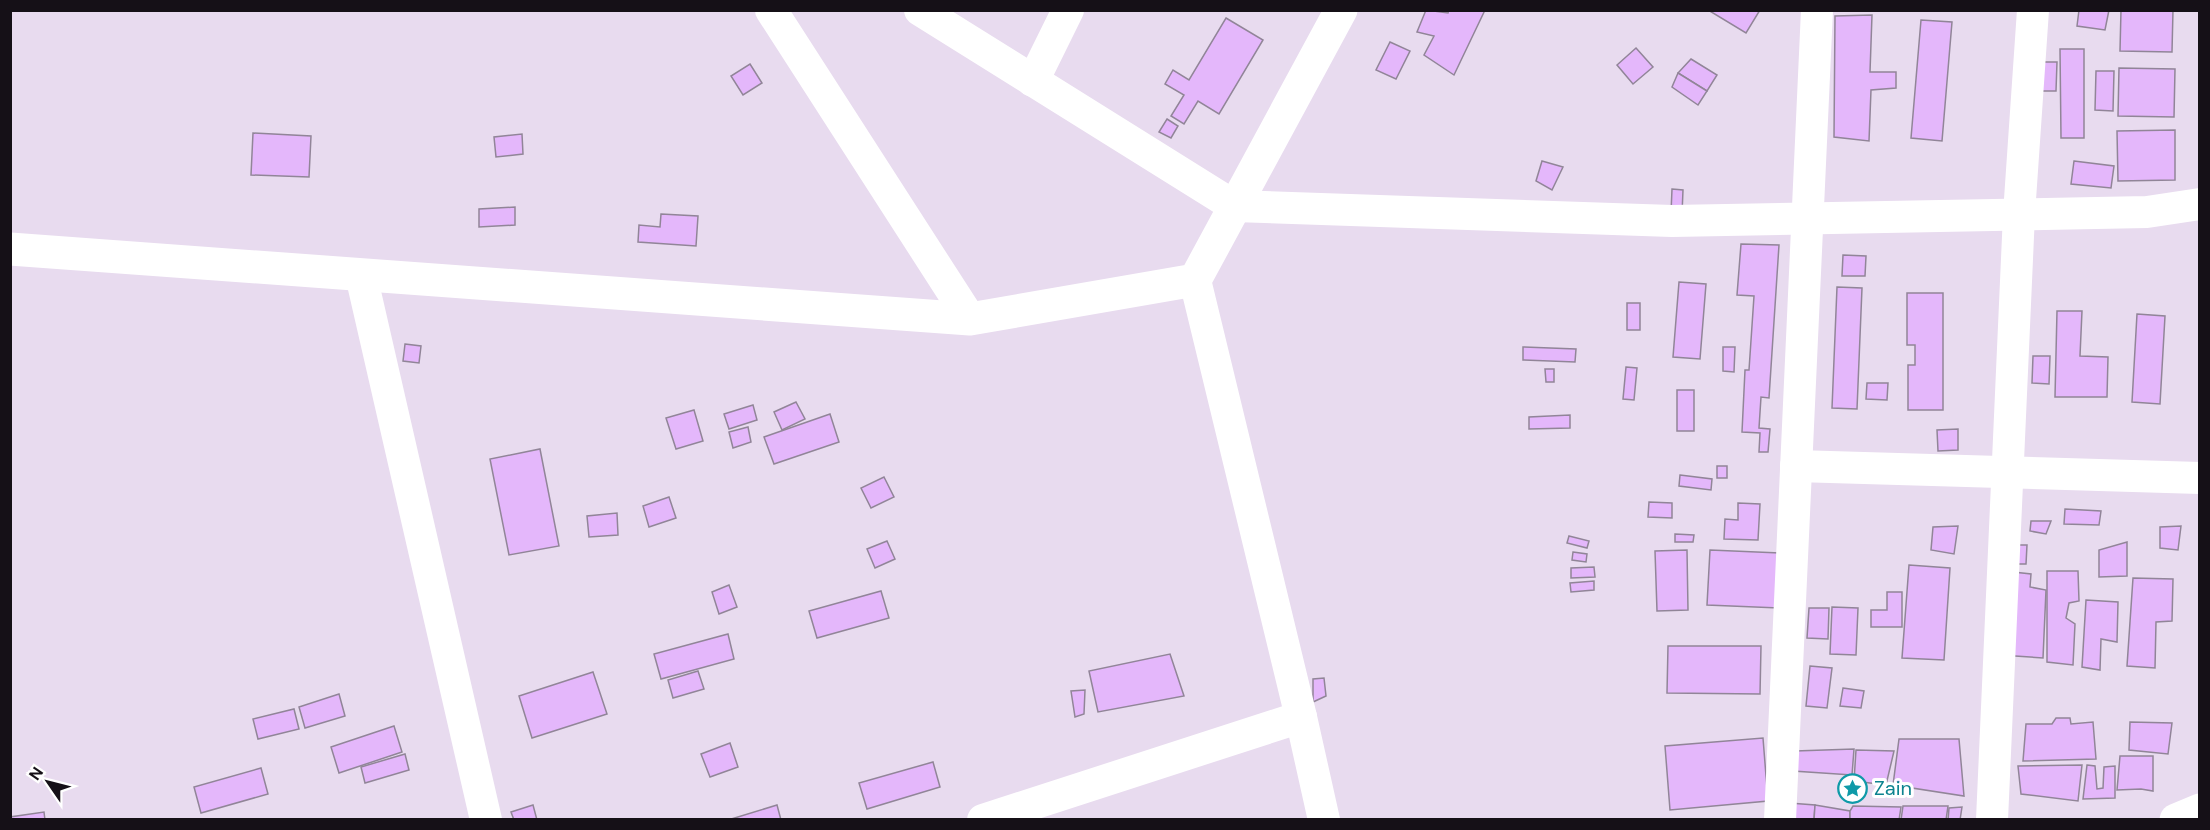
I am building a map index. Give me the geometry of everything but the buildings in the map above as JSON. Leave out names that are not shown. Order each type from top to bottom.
[{"type":"street","points":[[771,10],[970,319]]},
{"type":"street","points":[[920,10],[1234,206],[1672,221],[2147,212],[2199,204]]},
{"type":"street","points":[[1032,81],[1068,10]]},
{"type":"street","points":[[1324,819],[1195,279],[1341,10]]},
{"type":"street","points":[[1780,819],[1817,10]]},
{"type":"street","points":[[1992,819],[2019,214],[2032,10]]},
{"type":"street","points":[[10,249],[970,319],[1195,279]]},
{"type":"street","points":[[361,275],[486,819]]},
{"type":"street","points":[[1796,466],[2199,478]]},
{"type":"street","points":[[983,819],[1301,717]]},
{"type":"street","points":[[2176,819],[2199,810],[2199,797]]},
{"type":"place","name":"Zain","points":[[1853,788]]}]
